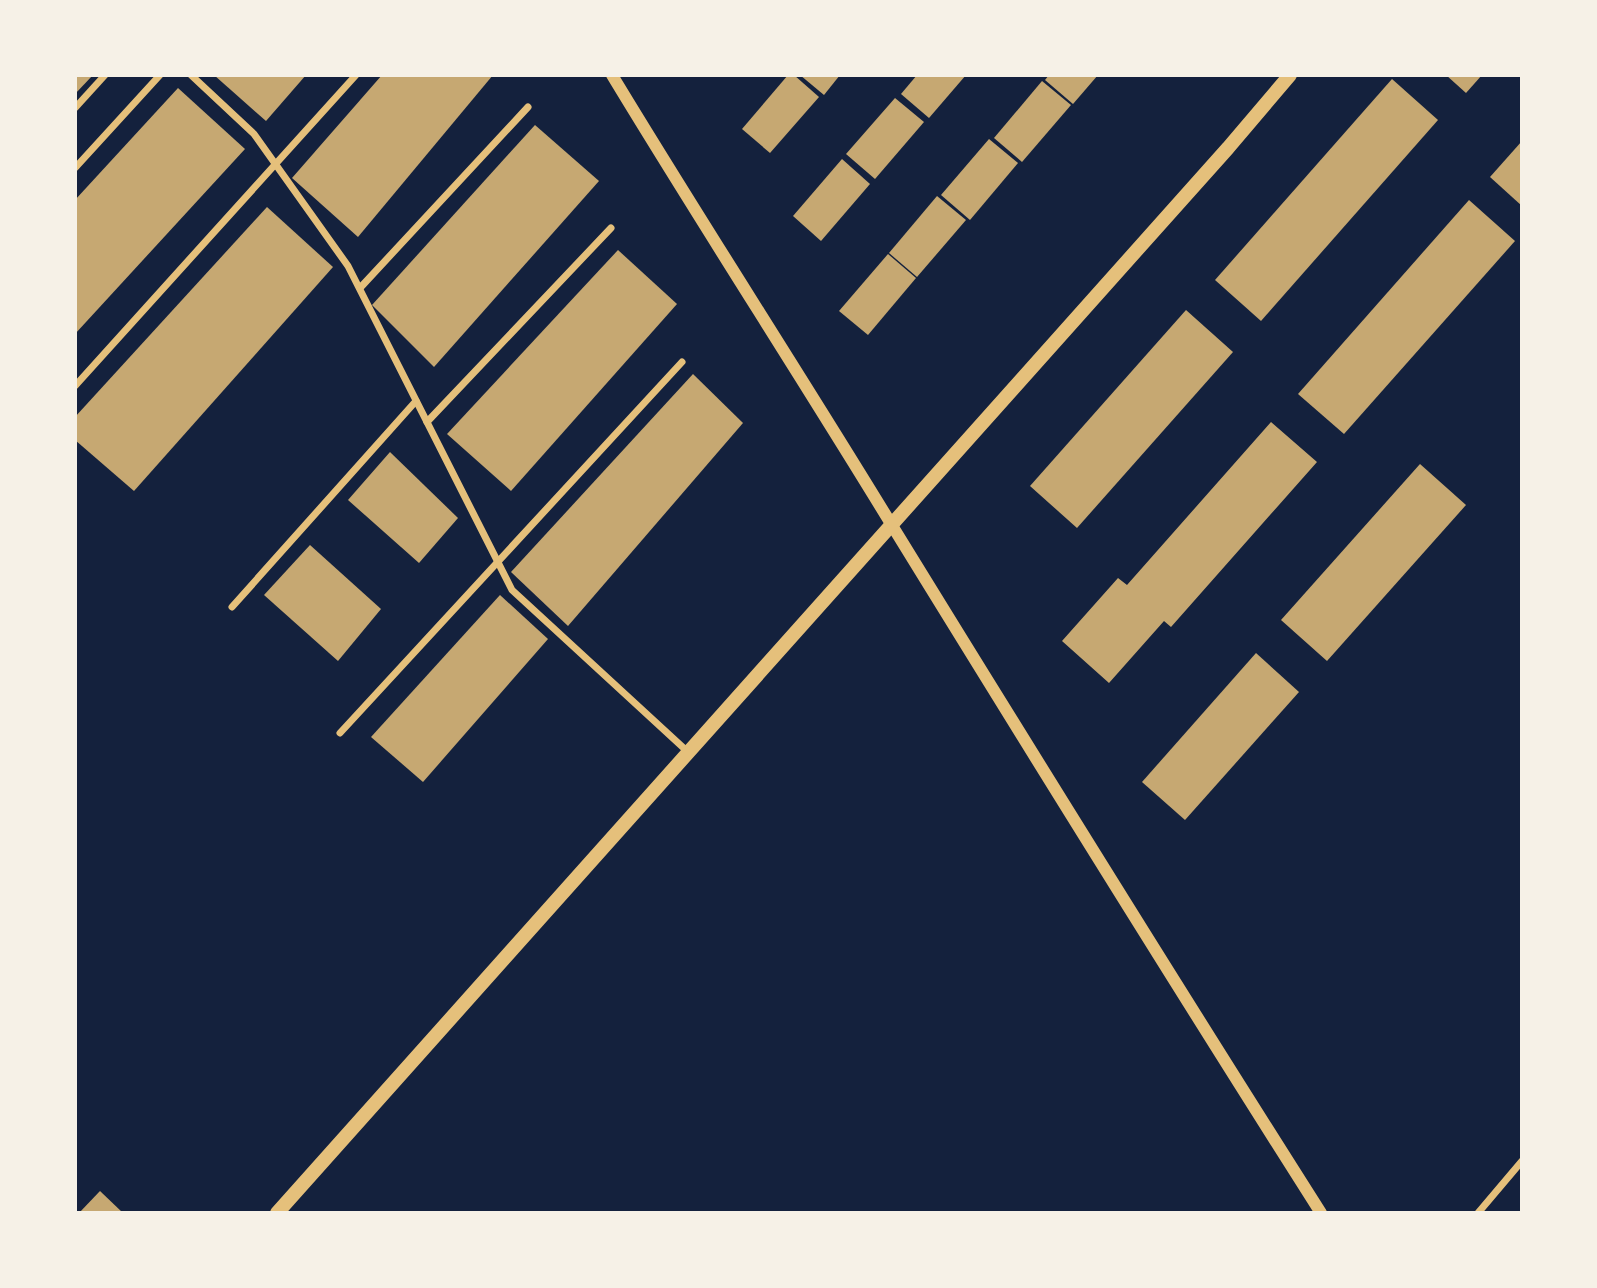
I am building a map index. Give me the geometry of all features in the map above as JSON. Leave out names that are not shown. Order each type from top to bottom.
[{"type":"main road","points":[[277,1213],[1228,148],[1290,75]]},
{"type":"street","points":[[75,108],[105,75]]},
{"type":"street","points":[[75,168],[160,75]]},
{"type":"street","points":[[191,75],[254,134],[348,266],[512,590],[688,752]]},
{"type":"street","points":[[75,386],[356,75]]},
{"type":"street","points":[[612,75],[1017,730],[1321,1213]]},
{"type":"street","points":[[360,288],[528,107]]},
{"type":"street","points":[[427,422],[611,228]]},
{"type":"street","points":[[340,733],[682,362]]},
{"type":"street","points":[[232,607],[416,401]]},
{"type":"street","points":[[1478,1213],[1522,1161]]},
{"type":"building","points":[[75,75],[93,75],[75,94]]},
{"type":"building","points":[[214,75],[306,75],[266,121]]},
{"type":"building","points":[[382,75],[493,75],[358,237],[292,178]]},
{"type":"building","points":[[788,75],[794,75],[819,97],[770,153],[742,129]]},
{"type":"building","points":[[800,75],[840,75],[824,95]]},
{"type":"building","points":[[917,75],[966,75],[929,118],[901,94]]},
{"type":"building","points":[[1049,75],[1098,75],[1073,104],[1045,80]]},
{"type":"building","points":[[1446,75],[1482,75],[1466,93]]},
{"type":"building","points":[[1392,79],[1438,120],[1261,321],[1215,280]]},
{"type":"building","points":[[1042,81],[1071,105],[1022,162],[994,138]]},
{"type":"building","points":[[178,88],[245,149],[75,334],[75,200]]},
{"type":"building","points":[[895,98],[924,122],[875,179],[846,154]]},
{"type":"building","points":[[535,125],[599,181],[434,367],[372,305]]},
{"type":"building","points":[[989,139],[1018,163],[970,220],[941,195]]},
{"type":"building","points":[[1522,141],[1522,206],[1490,177]]},
{"type":"building","points":[[842,159],[870,184],[821,241],[793,216]]},
{"type":"building","points":[[937,196],[966,220],[917,277],[889,253]]},
{"type":"building","points":[[1469,200],[1515,241],[1344,434],[1298,394]]},
{"type":"building","points":[[267,207],[333,267],[134,491],[75,440],[75,417]]},
{"type":"building","points":[[618,250],[677,304],[511,491],[447,434]]},
{"type":"building","points":[[888,254],[916,278],[868,335],[839,311]]},
{"type":"building","points":[[1186,310],[1233,352],[1077,528],[1030,486]]},
{"type":"building","points":[[693,374],[743,423],[568,626],[511,572]]},
{"type":"building","points":[[1271,422],[1317,462],[1171,627],[1164,621],[1109,683],[1062,641],[1118,578],[1127,585]]},
{"type":"building","points":[[390,452],[458,518],[419,563],[348,500]]},
{"type":"building","points":[[1420,464],[1466,505],[1327,661],[1281,620]]},
{"type":"building","points":[[310,545],[381,609],[338,661],[264,595]]},
{"type":"building","points":[[500,595],[548,639],[423,782],[371,737]]},
{"type":"building","points":[[1256,653],[1299,692],[1185,820],[1142,782]]},
{"type":"building","points":[[100,1191],[123,1213],[79,1213]]}]
